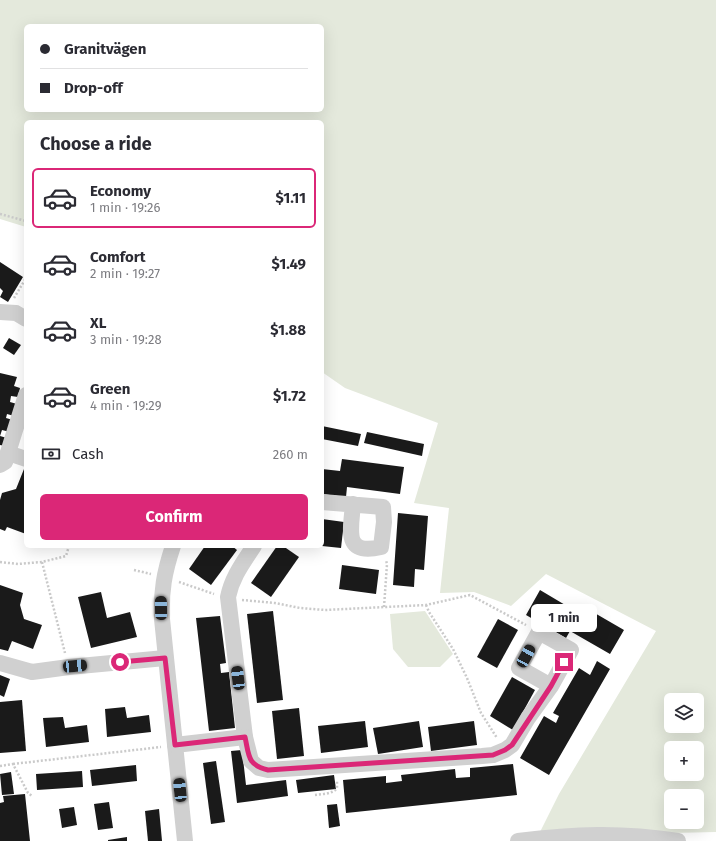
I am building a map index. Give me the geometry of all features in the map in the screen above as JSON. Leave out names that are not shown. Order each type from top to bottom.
[{"type":"street","points":[[3,312],[16,313],[24,318]]},
{"type":"street","points":[[24,401],[4,459],[24,458]]},
{"type":"street","points":[[324,502],[353,504],[383,507],[384,522],[381,547],[374,549],[360,548],[353,543],[350,537],[353,504]]},
{"type":"street","points":[[172,548],[163,578],[161,596],[165,658],[185,841]]},
{"type":"street","points":[[253,548],[235,574],[230,584],[228,597],[245,737],[251,761],[259,768],[268,770],[493,755],[505,750],[512,745],[551,686],[571,650],[539,632],[519,668],[551,686]]},
{"type":"street","points":[[0,663],[32,672],[165,658]]},
{"type":"street","points":[[175,745],[245,737]]},
{"type":"street","points":[[518,841],[600,834],[648,836],[678,841]]},
{"type":"path","points":[[0,214],[24,221]]},
{"type":"path","points":[[3,312],[24,281]]},
{"type":"path","points":[[381,547],[387,564],[384,607]]},
{"type":"path","points":[[0,562],[18,564],[42,562],[66,556],[68,548]]},
{"type":"path","points":[[42,562],[69,667]]},
{"type":"path","points":[[163,578],[228,597],[300,608],[325,610],[426,605],[470,595],[539,632]]},
{"type":"path","points":[[426,605],[453,649],[467,678],[481,713],[505,750]]},
{"type":"path","points":[[0,766],[175,745]]},
{"type":"path","points":[[13,764],[28,793],[32,796]]},
{"type":"path","points":[[315,795],[331,792],[337,788],[336,765]]},
{"type":"shaded area","points":[[0,0],[716,0],[716,832],[538,836],[559,794],[656,631],[546,574],[511,606],[474,592],[440,593],[449,508],[414,503],[438,423],[345,388],[324,373],[324,120],[24,120],[24,226],[0,219]]},
{"type":"shaded area","points":[[425,611],[453,654],[440,667],[408,667],[393,649],[390,614]]},
{"type":"building","points":[[0,262],[23,277],[8,302],[0,297],[3,291],[0,288]]},
{"type":"building","points":[[9,338],[21,345],[14,355],[3,348]]},
{"type":"building","points":[[0,373],[17,377],[14,386],[20,388],[18,397],[11,396],[10,402],[17,404],[14,416],[7,414],[6,418],[13,420],[10,432],[2,430],[0,436]]},
{"type":"building","points":[[324,426],[361,434],[358,446],[324,439]]},
{"type":"building","points":[[367,432],[424,444],[422,456],[364,443]]},
{"type":"building","points":[[0,436],[7,438],[5,446],[0,445]]},
{"type":"building","points":[[342,459],[404,467],[400,494],[347,487],[346,497],[324,494],[324,469],[340,471]]},
{"type":"building","points":[[24,469],[24,533],[7,527],[5,531],[0,529],[0,500],[2,493],[16,489]]},
{"type":"building","points":[[398,513],[428,516],[424,570],[415,569],[414,587],[393,585]]},
{"type":"building","points":[[324,519],[344,522],[341,548],[324,546]]},
{"type":"building","points":[[204,548],[234,548],[237,550],[211,585],[189,569]]},
{"type":"building","points":[[276,548],[286,548],[299,557],[271,597],[251,583]]},
{"type":"building","points":[[342,565],[379,570],[376,594],[339,589]]},
{"type":"building","points":[[0,585],[23,593],[20,605],[24,619],[42,625],[33,649],[12,641],[8,651],[0,649]]},
{"type":"building","points":[[540,590],[582,615],[586,608],[624,630],[610,654],[570,631],[566,638],[526,615]]},
{"type":"building","points":[[101,592],[107,618],[130,612],[137,637],[91,648],[78,597]]},
{"type":"building","points":[[273,611],[283,700],[257,703],[247,614]]},
{"type":"building","points":[[220,616],[226,663],[220,664],[221,673],[229,672],[235,728],[209,731],[196,618]]},
{"type":"building","points":[[498,619],[518,630],[497,668],[477,657]]},
{"type":"building","points":[[597,661],[610,669],[549,775],[520,758],[544,716],[556,723],[559,716],[553,713],[579,668],[590,675]]},
{"type":"building","points":[[0,675],[10,679],[4,697],[0,695]]},
{"type":"building","points":[[512,677],[535,690],[513,730],[490,716]]},
{"type":"building","points":[[22,700],[26,751],[0,753],[0,702]]},
{"type":"building","points":[[125,707],[127,718],[149,715],[151,732],[107,737],[105,709]]},
{"type":"building","points":[[299,708],[304,756],[277,759],[272,711]]},
{"type":"building","points":[[63,717],[65,728],[87,725],[89,742],[46,747],[43,718]]},
{"type":"building","points":[[365,721],[368,747],[321,753],[318,726]]},
{"type":"building","points":[[419,721],[423,747],[378,754],[373,728]]},
{"type":"building","points":[[474,721],[477,745],[431,751],[428,727]]},
{"type":"building","points":[[242,750],[246,785],[286,780],[288,796],[237,803],[231,751]]},
{"type":"building","points":[[216,761],[225,822],[211,824],[203,763]]},
{"type":"building","points":[[513,764],[517,795],[346,813],[343,780],[386,776],[386,783],[402,781],[401,775],[455,769],[456,778],[470,777],[470,768]]},
{"type":"building","points":[[136,765],[137,781],[92,786],[90,770]]},
{"type":"building","points":[[82,771],[83,787],[37,790],[36,774]]},
{"type":"building","points":[[11,772],[14,794],[2,795],[0,774]]},
{"type":"building","points":[[334,775],[336,789],[298,793],[296,780]]},
{"type":"building","points":[[25,794],[30,841],[0,841],[0,803],[4,802],[3,796]]},
{"type":"building","points":[[109,802],[113,828],[98,830],[94,804]]},
{"type":"building","points":[[337,804],[340,826],[329,828],[327,805]]},
{"type":"building","points":[[74,807],[77,825],[62,828],[59,809]]},
{"type":"building","points":[[159,809],[162,841],[148,841],[145,811]]},
{"type":"building","points":[[127,837],[127,841],[108,841],[108,840]]},
{"type":"route","points":[[120,662],[165,658],[175,745],[245,737],[251,761],[259,768],[268,770],[493,755],[512,745],[528,718],[551,686],[564,662]]}]
